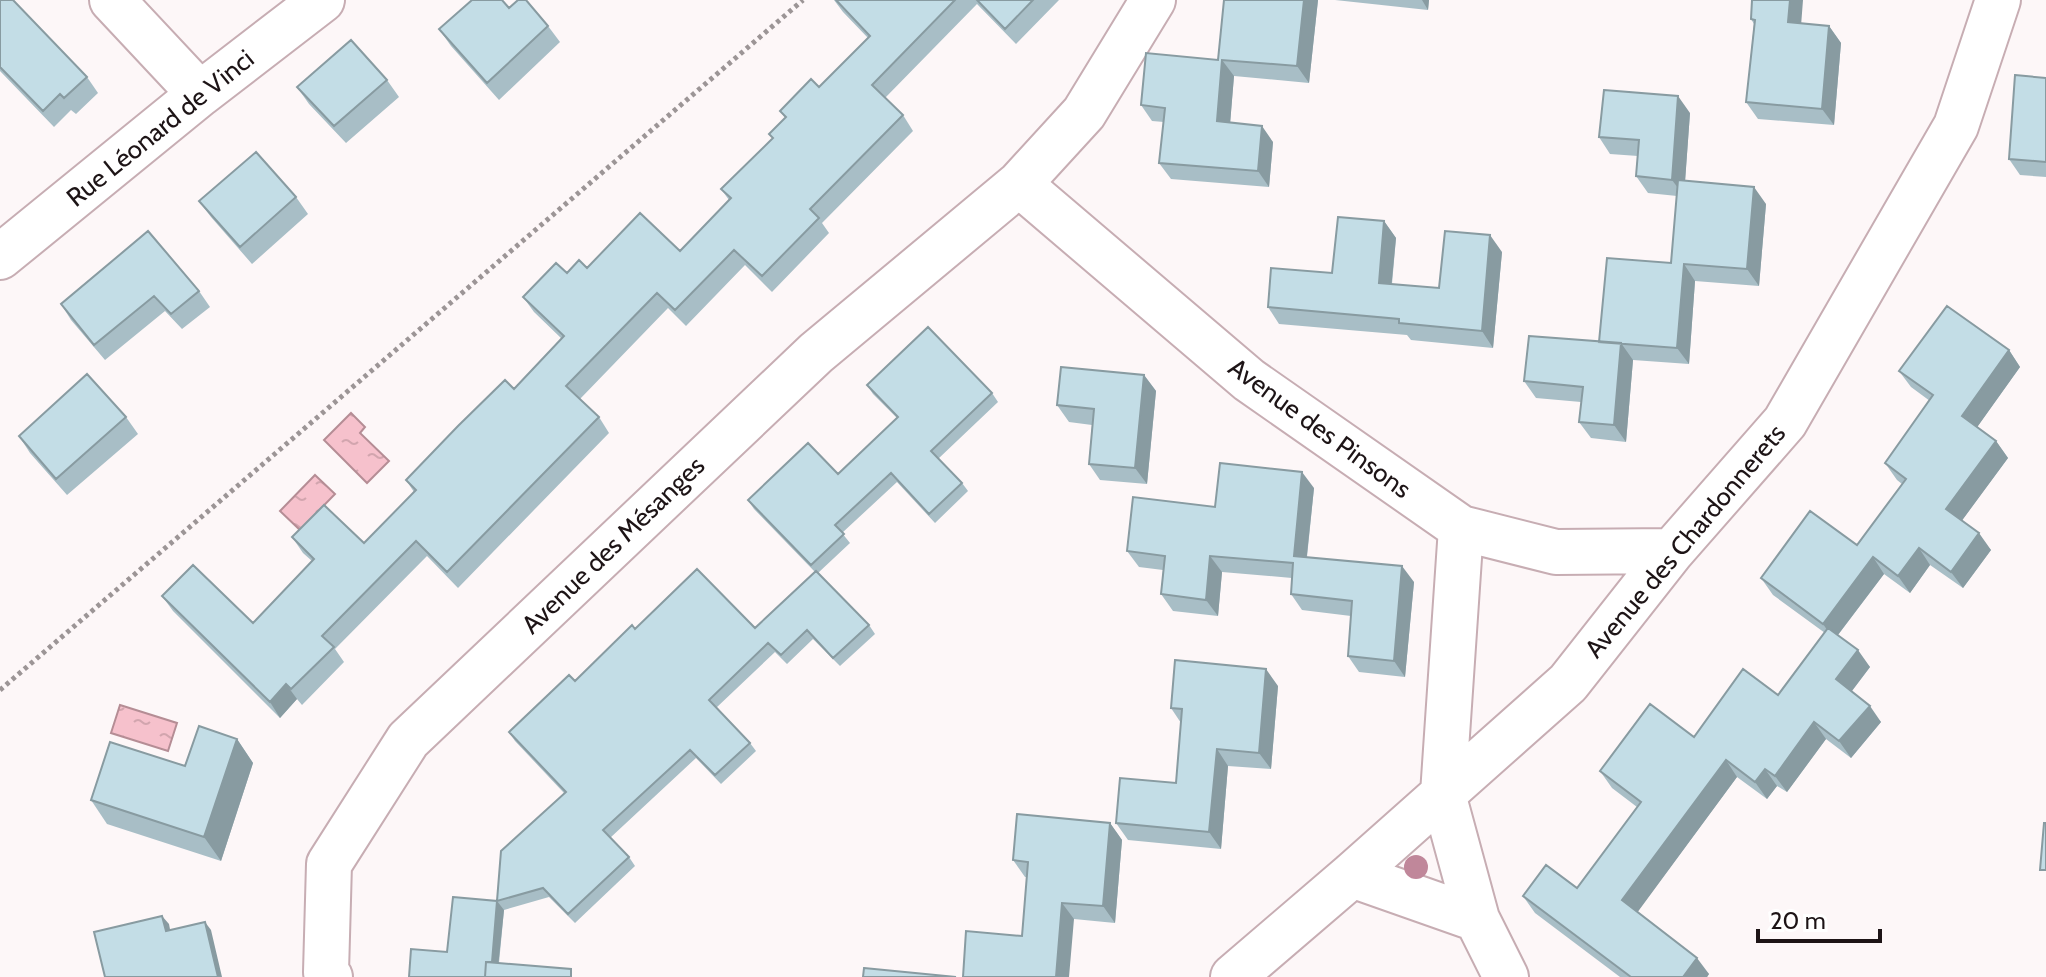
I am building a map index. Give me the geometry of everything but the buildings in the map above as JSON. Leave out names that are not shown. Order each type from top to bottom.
[{"type":"street","points":[[112,0],[200,94]]},
{"type":"street","name":"Rue Léonard de Vinci","points":[[0,257],[200,94],[322,0]]},
{"type":"street","name":"Avenue des Mésanges","points":[[330,977],[326,972],[329,864],[408,740],[816,353],[1019,184],[1084,113],[1153,0]]},
{"type":"street","name":"Avenue des Chardonnerets","points":[[1233,977],[1568,683],[1672,551],[1785,422],[1956,126],[1998,0]]},
{"type":"street","name":"Avenue des Pinsons","points":[[1019,184],[1249,380],[1461,528],[1556,552],[1672,551]]},
{"type":"street","points":[[1461,528],[1443,794],[1477,919],[1506,977]]},
{"type":"street","points":[[1352,875],[1477,919]]},
{"type":"path","points":[[0,690],[803,0]]},
{"type":"water","points":[[351,413],[365,427],[360,433],[389,461],[367,483],[324,440]]},
{"type":"water","points":[[315,475],[335,494],[300,530],[280,511]]},
{"type":"water","points":[[120,705],[177,723],[168,751],[111,733]]}]
